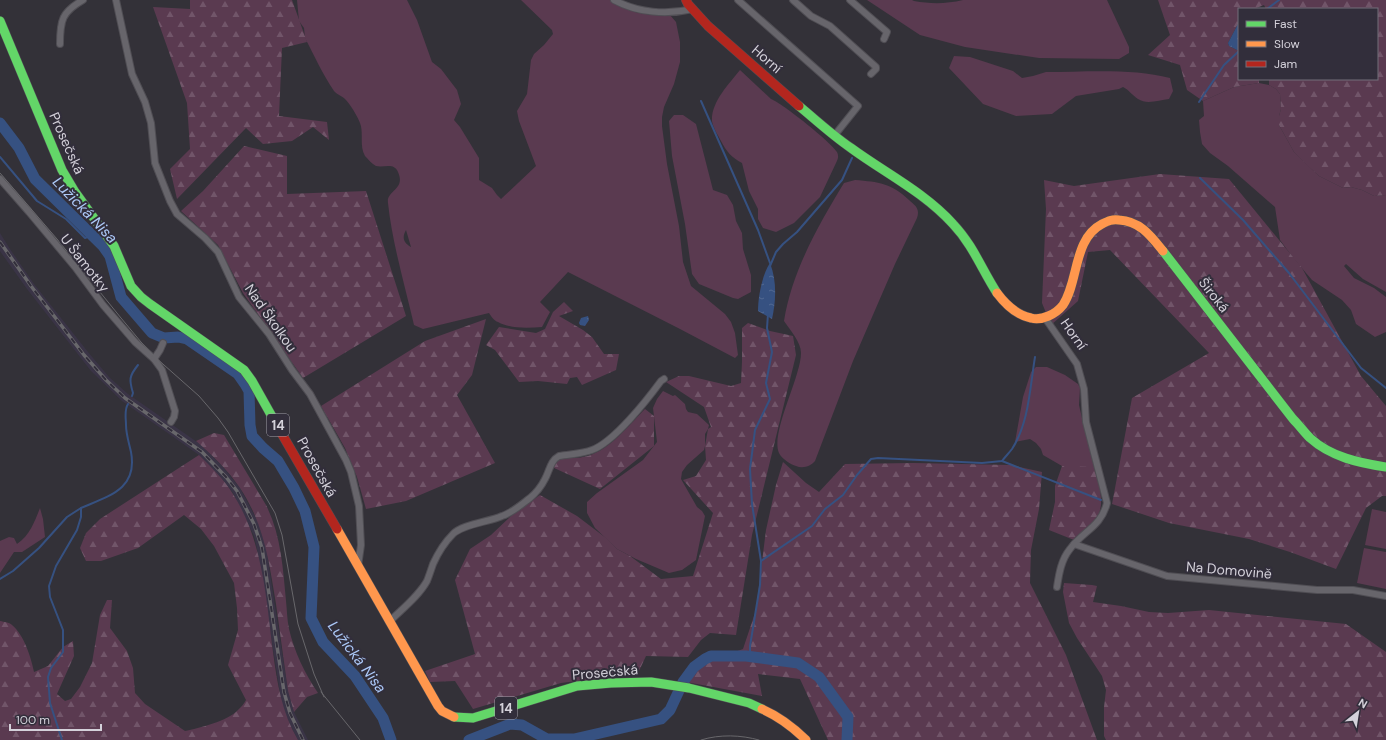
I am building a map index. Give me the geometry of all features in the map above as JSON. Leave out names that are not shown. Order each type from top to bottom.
[{"type":"main road","name":"Horní","points":[[686,0],[708,26],[834,136],[845,145],[917,191],[939,209],[967,240],[998,294],[1011,310],[1026,318],[1045,318]]},
{"type":"main road","name":"Prosečská","points":[[0,21],[62,170],[74,192],[114,246],[131,286],[150,304],[244,370],[252,381],[389,622],[442,711],[456,718],[473,718],[577,686],[651,682],[689,688],[737,699],[764,709],[793,727],[806,740]]},
{"type":"main road","name":"Široká","points":[[1045,318],[1057,310],[1069,294],[1083,244],[1091,231],[1105,222],[1121,220],[1138,225],[1149,233],[1306,434],[1320,446],[1344,458],[1386,467]]},
{"type":"street","points":[[60,44],[60,26],[66,12],[83,0]]},
{"type":"street","name":"Nad Školkou","points":[[116,0],[132,74],[145,102],[151,123],[156,163],[170,201],[177,214],[206,238],[218,252],[239,297],[269,334],[292,370],[310,394],[346,460],[351,472],[359,506],[361,545],[358,568]]},
{"type":"street","points":[[614,0],[638,10],[679,12],[693,9]]},
{"type":"street","name":"Horní","points":[[738,0],[858,106],[834,136]]},
{"type":"street","points":[[793,0],[811,16],[830,26],[876,67],[871,74]]},
{"type":"street","points":[[850,0],[889,32],[884,39]]},
{"type":"street","name":"U Šamotky","points":[[0,179],[74,267],[103,305],[144,351],[154,359],[162,370],[174,411],[174,417],[171,422]]},
{"type":"street","name":"Horní","points":[[1045,318],[1077,364],[1084,389],[1086,422],[1107,504],[1105,512],[1096,524],[1074,544],[1064,558],[1057,587]]},
{"type":"street","points":[[154,359],[163,343]]},
{"type":"street","points":[[389,622],[420,591],[426,582],[434,562],[443,546],[455,532],[466,527],[504,516],[531,497],[545,480],[551,463],[555,458],[593,450],[604,443],[639,409],[664,379]]},
{"type":"street","name":"Na Domovině","points":[[1074,544],[1167,576],[1309,589],[1353,590],[1386,596]]},
{"type":"shaded area","points":[[0,233],[34,284],[109,377],[128,394],[200,444],[222,466],[240,488],[258,522],[266,547],[288,691],[294,712],[308,740],[298,740],[282,705],[254,536],[233,493],[223,480],[199,455],[122,401],[91,371],[27,289],[0,251]]},
{"type":"green space","points":[[190,0],[292,0],[307,42],[282,48],[279,116],[327,122],[329,140],[313,127],[292,141],[263,144],[246,128],[177,199],[170,169],[190,149],[187,103],[153,7],[190,9]]},
{"type":"green space","points":[[297,0],[407,0],[417,20],[432,62],[441,69],[457,90],[461,104],[454,120],[479,158],[479,180],[492,188],[501,199],[536,166],[519,121],[517,111],[527,94],[531,60],[534,54],[553,34],[552,30],[521,0],[610,0],[635,12],[651,15],[670,15],[676,22],[680,42],[680,62],[674,84],[664,107],[662,126],[667,164],[679,226],[683,262],[691,286],[725,314],[731,322],[735,333],[738,355],[735,358],[568,272],[540,302],[550,312],[542,327],[525,328],[508,326],[495,321],[489,313],[423,329],[414,325],[396,248],[388,203],[390,195],[400,183],[398,172],[391,166],[376,166],[365,156],[362,148],[361,127],[358,117],[348,102],[335,92],[322,72],[305,38],[304,28],[299,21]],"holes":[[[406,230],[411,247],[406,244],[404,240]]]},
{"type":"green space","points":[[867,0],[912,0],[938,3],[963,0],[1107,0],[1129,47],[1129,53],[1119,59],[1039,58],[965,47],[920,35]]},
{"type":"green space","points":[[1158,0],[1386,0],[1386,195],[1374,196],[1362,190],[1351,187],[1343,188],[1319,176],[1307,165],[1294,152],[1279,125],[1281,109],[1280,94],[1276,89],[1269,85],[1269,80],[1378,80],[1378,8],[1266,8],[1264,5],[1256,8],[1238,8],[1238,24],[1228,43],[1229,46],[1238,50],[1238,80],[1259,80],[1259,83],[1234,87],[1203,101],[1187,90],[1180,65],[1148,55],[1170,35]]},
{"type":"green space","points":[[954,56],[970,57],[1013,71],[1022,78],[1046,72],[1109,71],[1156,75],[1170,78],[1173,91],[1169,99],[1145,102],[1138,99],[1123,87],[1119,89],[1076,96],[1052,114],[1016,116],[983,104],[949,68]]},
{"type":"green space","points":[[740,70],[771,99],[795,115],[816,132],[833,147],[838,155],[837,162],[820,197],[794,223],[776,232],[763,228],[758,219],[758,209],[749,191],[742,163],[735,159],[727,151],[712,121],[714,107],[726,87]]},
{"type":"green space","points":[[1259,83],[1269,85],[1276,89],[1280,94],[1281,109],[1279,125],[1294,152],[1319,176],[1343,188],[1351,187],[1362,190],[1374,196],[1386,195],[1386,292],[1363,279],[1346,264],[1344,266],[1354,278],[1374,288],[1386,297],[1386,332],[1375,337],[1356,324],[1351,310],[1342,300],[1312,280],[1280,240],[1275,207],[1228,166],[1210,153],[1202,144],[1199,120],[1204,116],[1203,101],[1234,87]]},
{"type":"green space","points":[[674,115],[683,115],[696,124],[713,190],[727,195],[733,205],[736,221],[742,233],[743,249],[751,275],[751,292],[738,299],[699,284],[692,274],[685,224],[672,156],[669,121]]},
{"type":"green space","points":[[244,146],[287,156],[287,194],[366,191],[406,316],[303,378],[243,293],[218,245],[181,211],[203,191]]},
{"type":"green space","points":[[1160,174],[1229,179],[1302,268],[1361,376],[1386,406],[1386,496],[1382,496],[1366,508],[1336,569],[1249,539],[1169,523],[1112,504],[1132,398],[1209,353],[1110,250],[1088,252],[1078,301],[1051,325],[1042,303],[1046,209],[1044,180],[1074,186]]},
{"type":"green space","points":[[855,180],[884,184],[896,190],[915,206],[918,210],[918,215],[853,361],[815,461],[807,466],[799,467],[789,463],[782,457],[779,453],[777,444],[782,419],[800,363],[801,353],[797,340],[784,321],[793,284],[807,249],[844,183]]},
{"type":"green space","points":[[564,302],[573,311],[559,316],[592,337],[604,354],[619,354],[616,370],[582,385],[577,377],[570,378],[567,384],[538,381],[519,382],[495,350],[486,345],[499,327],[536,333],[545,329],[553,312]]},
{"type":"green space","points":[[486,319],[472,375],[457,395],[495,463],[406,501],[366,509],[357,477],[345,448],[321,406],[425,341]]},
{"type":"green space","points":[[748,323],[770,331],[793,336],[796,355],[752,535],[736,635],[710,633],[701,640],[688,657],[646,656],[638,673],[561,683],[473,709],[455,681],[430,682],[425,671],[475,654],[455,580],[470,549],[491,535],[511,516],[540,495],[577,516],[606,538],[617,549],[630,556],[661,579],[693,576],[713,513],[683,480],[696,476],[706,460],[705,446],[708,429],[711,427],[704,407],[666,382],[679,376],[689,376],[731,386],[741,383],[742,328]]},
{"type":"green space","points":[[1036,367],[1047,367],[1065,375],[1078,384],[1080,388],[1079,405],[1094,467],[1079,470],[1062,466],[1043,455],[1041,449],[1030,439],[1015,442],[1023,397],[1031,372]]},
{"type":"green space","points":[[663,391],[673,396],[675,395],[685,404],[688,412],[697,414],[709,425],[705,434],[704,450],[687,465],[682,472],[681,479],[697,507],[705,516],[696,560],[682,570],[669,573],[617,549],[595,528],[587,513],[587,502],[643,460],[657,442],[653,408]]},
{"type":"green space","points":[[645,409],[654,416],[654,446],[600,489],[552,467],[558,458],[584,457],[607,446]]},
{"type":"green space","points":[[214,433],[224,435],[266,505],[275,528],[282,564],[291,637],[300,662],[318,693],[307,697],[294,712],[288,691],[271,573],[264,543],[255,515],[235,481],[220,463],[196,441]]},
{"type":"green space","points":[[199,455],[226,483],[243,512],[251,531],[262,570],[278,686],[292,730],[298,740],[0,740],[0,621],[11,624],[20,634],[29,653],[34,672],[48,666],[63,647],[73,641],[74,656],[57,694],[65,701],[71,699],[80,687],[92,663],[100,615],[107,600],[112,600],[110,628],[127,651],[133,668],[135,693],[145,704],[185,731],[213,724],[227,718],[238,710],[244,703],[246,700],[228,665],[238,630],[234,583],[214,546],[201,529],[184,515],[138,548],[101,561],[86,561],[80,548],[86,533],[100,519]]},
{"type":"green space","points":[[783,462],[806,483],[819,492],[845,464],[913,463],[1011,465],[1042,472],[1039,509],[1031,550],[1030,583],[1066,655],[1097,740],[828,740],[800,679],[758,674],[762,696],[686,682],[705,663],[743,649],[756,610],[766,530],[776,485]]},
{"type":"green space","points":[[1062,466],[1094,467],[1100,490],[1101,505],[1096,519],[1074,540],[1049,530],[1055,502],[1055,486]]},
{"type":"green space","points":[[40,508],[45,537],[22,552],[14,552],[0,573],[0,541],[9,537],[14,538],[17,544],[25,537],[31,528]]},
{"type":"green space","points":[[1372,509],[1386,512],[1386,549],[1365,545]]},
{"type":"green space","points":[[1364,548],[1386,552],[1386,589],[1357,583]]},
{"type":"green space","points":[[1064,583],[1097,586],[1093,602],[1149,612],[1168,613],[1209,610],[1346,624],[1386,652],[1386,740],[1106,740],[1104,736],[1104,707],[1106,690],[1102,676],[1069,623],[1063,592]]},
{"type":"water","points":[[1238,24],[1238,50],[1229,46],[1228,43]]},
{"type":"water","points":[[770,263],[774,277],[775,291],[772,319],[758,311],[761,286]]},
{"type":"water","points":[[588,316],[589,320],[585,326],[580,325],[579,323],[581,318]]},
{"type":"waterway","points":[[1268,8],[1279,0]]},
{"type":"waterway","points":[[1199,102],[1224,65],[1238,52]]},
{"type":"waterway","points":[[701,101],[758,230],[770,263]]},
{"type":"waterway","name":"Lužická Nisa","points":[[0,123],[19,148],[35,179],[103,246],[110,256],[121,297],[152,333],[164,338],[178,337],[187,339],[238,374],[245,384],[249,391],[250,425],[252,436],[278,461],[294,488],[305,511],[314,547],[311,618],[323,642],[355,676],[383,718],[391,740]]},
{"type":"waterway","points":[[0,157],[37,201],[66,219],[85,238],[92,235]]},
{"type":"waterway","points":[[770,266],[776,252],[797,232],[842,180],[852,158]]},
{"type":"waterway","points":[[1200,178],[1243,220],[1289,273],[1361,368],[1386,388]]},
{"type":"waterway","points":[[750,656],[750,646],[760,585],[761,561],[752,504],[750,469],[755,430],[770,399],[766,383],[772,352],[767,328],[768,314]]},
{"type":"waterway","points":[[761,561],[812,526],[825,509],[843,495],[857,475],[871,459],[878,458],[982,463],[1002,461],[1012,449],[1022,428],[1028,404],[1035,357]]},
{"type":"waterway","points":[[132,396],[131,378],[138,365]]},
{"type":"waterway","points":[[62,740],[50,703],[48,677],[51,668],[63,652],[63,630],[50,597],[49,586],[56,566],[77,530],[81,517],[81,508],[111,495],[126,483],[130,475],[132,465],[131,452],[126,432],[126,409],[128,404]]},
{"type":"waterway","points":[[1002,461],[1101,500]]},
{"type":"waterway","points":[[0,579],[13,571],[39,548],[67,517],[81,508]]},
{"type":"waterway","name":"Lužická Nisa","points":[[469,740],[510,724],[522,725],[547,739],[574,739],[661,719],[670,710],[683,682],[694,667],[711,656],[746,656],[798,663],[819,677],[848,717],[847,740]]},
{"type":"tram line","points":[[0,173],[57,239],[141,342],[155,357],[199,396],[228,432],[275,513],[282,535],[298,624],[314,674],[324,697]]},
{"type":"tram line","points":[[321,692],[360,740]]},
{"type":"tram line","points":[[701,740],[730,736],[759,740]]},
{"type":"railway","points":[[0,242],[31,286],[84,355],[106,380],[125,398],[202,452],[237,491],[254,524],[262,548],[284,692],[290,713],[303,740]]},
{"type":"traffic: fast","points":[[0,21],[62,170],[75,192],[114,246],[131,286],[150,304],[244,370],[252,381],[279,429]]},
{"type":"traffic: fast","points":[[799,106],[844,143],[917,192],[942,213],[966,240],[997,293]]},
{"type":"traffic: fast","points":[[1163,251],[1293,419],[1310,438],[1318,445],[1346,458],[1386,467]]},
{"type":"traffic: fast","points":[[454,717],[473,718],[577,686],[611,683],[651,682],[689,688],[749,703],[762,709]]},
{"type":"traffic: slow","points":[[997,293],[1012,309],[1026,317],[1035,319],[1044,318],[1053,314],[1063,305],[1068,295],[1081,250],[1086,240],[1093,231],[1110,220],[1126,221],[1139,226],[1163,251]]},
{"type":"traffic: slow","points":[[337,529],[438,706],[442,711],[454,717]]},
{"type":"traffic: slow","points":[[762,709],[775,715],[806,740]]},
{"type":"traffic: jam","points":[[686,0],[708,26],[799,106]]},
{"type":"traffic: jam","points":[[279,429],[337,529]]}]
